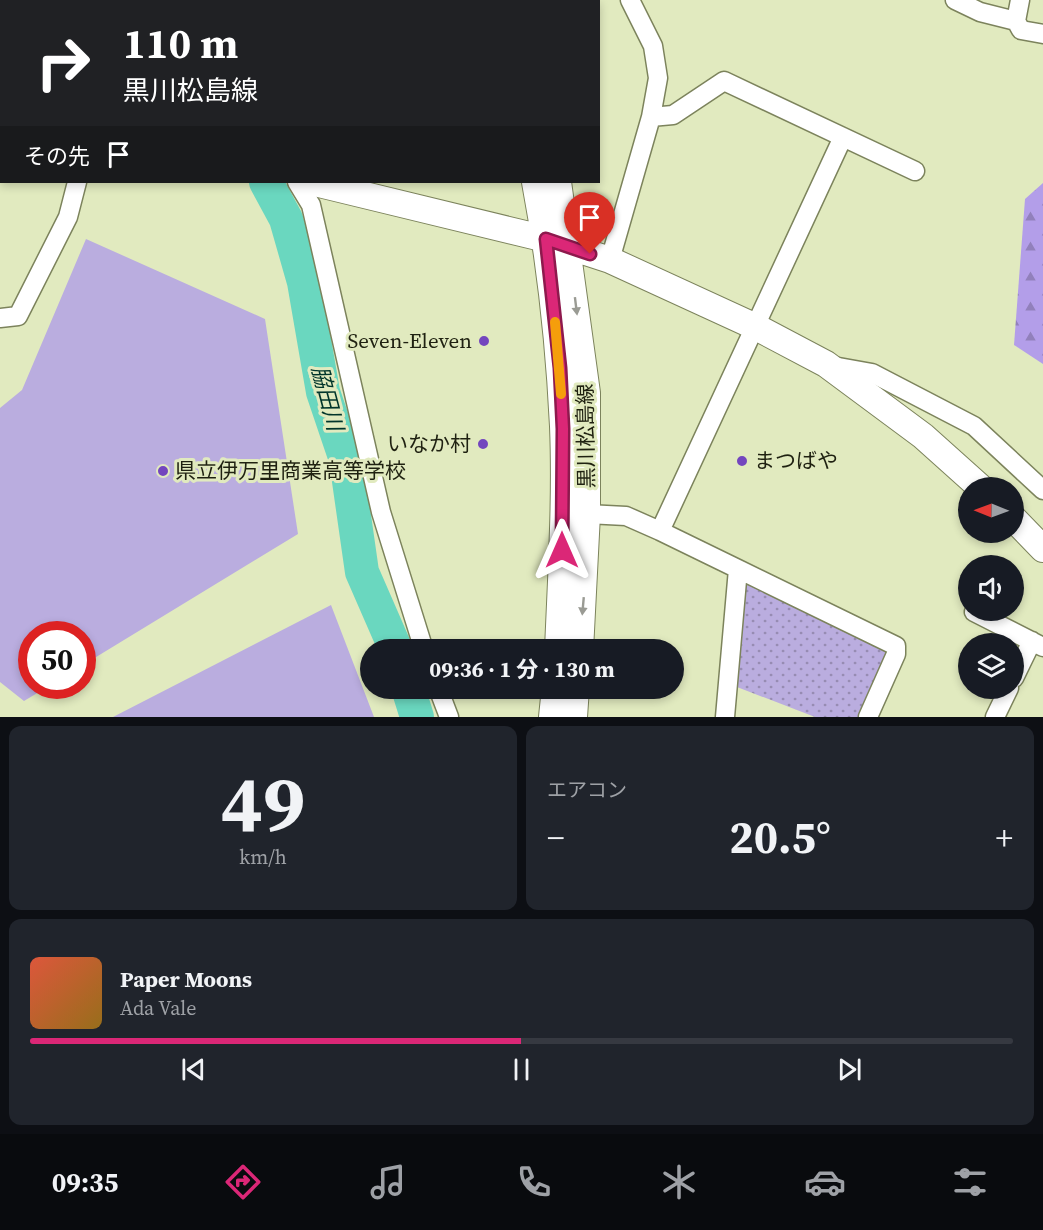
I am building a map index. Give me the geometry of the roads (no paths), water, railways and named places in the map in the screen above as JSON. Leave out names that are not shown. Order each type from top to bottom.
[{"type":"main road","points":[[315,183],[557,244],[610,260],[756,327],[825,364],[923,436],[969,477]]},
{"type":"main road","points":[[535,183],[557,244]]},
{"type":"main road","points":[[557,244],[558,183]]},
{"type":"main road","name":"黒川松島線","points":[[557,244],[587,393],[587,514],[581,639]]},
{"type":"main road","name":"黒川松島線","points":[[557,244],[558,348],[563,429],[558,639]]},
{"type":"main road","points":[[1024,529],[1043,549]]},
{"type":"main road","points":[[552,717],[554,699]]},
{"type":"main road","points":[[573,717],[575,699]]},
{"type":"street","points":[[610,260],[651,117],[658,78],[653,46],[630,0]]},
{"type":"street","points":[[955,0],[980,12],[1016,21]]},
{"type":"street","points":[[1020,0],[1016,21],[1021,30],[1043,34]]},
{"type":"street","points":[[651,117],[673,115],[724,81],[915,171]]},
{"type":"street","points":[[660,531],[756,327],[762,306],[843,137]]},
{"type":"street","points":[[0,318],[18,316],[68,217],[77,183]]},
{"type":"street","points":[[298,183],[310,205],[381,512],[421,639]]},
{"type":"street","points":[[825,364],[872,373],[974,426],[1043,490]]},
{"type":"street","points":[[587,514],[626,516],[896,646],[896,654],[868,717]]},
{"type":"street","points":[[725,717],[738,569]]},
{"type":"street","points":[[992,621],[1037,644],[1024,663]]},
{"type":"street","points":[[442,699],[449,717]]},
{"type":"street","points":[[995,717],[1004,699]]},
{"type":"waterway","name":"脇田川","points":[[267,183],[286,219],[304,282],[323,392],[346,460],[362,572],[391,639]]},
{"type":"waterway","name":"脇田川","points":[[411,699],[417,717]]},
{"type":"place","name":"Seven-Eleven","points":[[484,341]]},
{"type":"place","name":"いなか村","points":[[483,444]]},
{"type":"place","name":"まつばや","points":[[742,461]]},
{"type":"place","name":"県立伊万里商業高等学校","points":[[163,471]]}]
